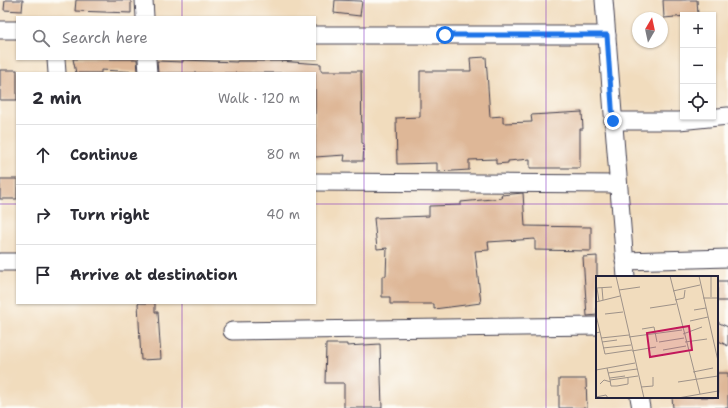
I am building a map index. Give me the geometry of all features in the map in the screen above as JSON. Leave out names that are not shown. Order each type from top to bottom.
[{"type":"street","points":[[144,0],[145,16]]},
{"type":"street","points":[[604,0],[617,184],[625,269],[728,258]]},
{"type":"street","points":[[0,30],[16,30]]},
{"type":"street","points":[[316,35],[607,35]]},
{"type":"street","points":[[56,60],[57,72]]},
{"type":"street","points":[[147,60],[148,72]]},
{"type":"street","points":[[613,121],[679,121],[728,116]]},
{"type":"street","points":[[316,182],[617,184]]},
{"type":"street","points":[[0,262],[16,262]]},
{"type":"street","points":[[232,331],[596,326]]},
{"type":"street","points":[[639,398],[641,408]]},
{"type":"building","points":[[5,0],[23,0],[22,11],[4,10]]},
{"type":"building","points":[[76,0],[131,0],[131,13],[75,11]]},
{"type":"building","points":[[335,0],[362,1],[360,16],[334,13]]},
{"type":"building","points":[[663,0],[697,0],[698,12],[680,12],[680,17],[668,18],[668,12],[664,12]]},
{"type":"building","points":[[486,57],[490,117],[503,116],[503,123],[532,122],[531,115],[582,112],[583,129],[580,129],[580,168],[530,168],[530,159],[508,161],[508,163],[496,164],[496,159],[469,160],[469,170],[437,172],[437,163],[397,164],[396,118],[420,117],[420,71],[471,71],[470,58]]},
{"type":"building","points":[[73,60],[137,60],[138,72],[101,70],[101,72],[76,72]]},
{"type":"building","points":[[183,60],[237,62],[279,61],[321,64],[321,71],[361,71],[362,143],[364,144],[363,161],[344,161],[345,155],[316,157],[316,72],[158,72],[157,61],[183,62]]},
{"type":"building","points":[[0,70],[17,70],[16,100],[0,100]]},
{"type":"building","points":[[0,179],[16,179],[16,199],[0,199]]},
{"type":"building","points":[[523,193],[525,226],[591,227],[591,251],[535,250],[535,239],[488,242],[489,250],[475,251],[481,303],[434,309],[434,304],[390,304],[390,297],[382,297],[382,276],[386,276],[387,248],[377,249],[374,218],[429,216],[429,206],[461,205],[461,202],[502,198],[501,195]]},
{"type":"building","points":[[597,256],[596,315],[587,316],[583,257]]},
{"type":"building","points":[[718,281],[728,281],[728,301],[718,301]]},
{"type":"building","points":[[138,304],[155,304],[155,312],[158,312],[161,359],[141,360]]},
{"type":"building","points":[[718,322],[728,327],[728,346],[718,341]]},
{"type":"building","points":[[326,344],[347,344],[347,346],[380,344],[382,408],[344,408],[344,383],[325,383]]},
{"type":"building","points":[[718,373],[728,373],[728,408],[673,408],[672,398],[718,398]]},
{"type":"building","points":[[559,379],[586,379],[587,408],[559,408]]},
{"type":"route","points":[[445,35],[607,35],[613,121]]}]
